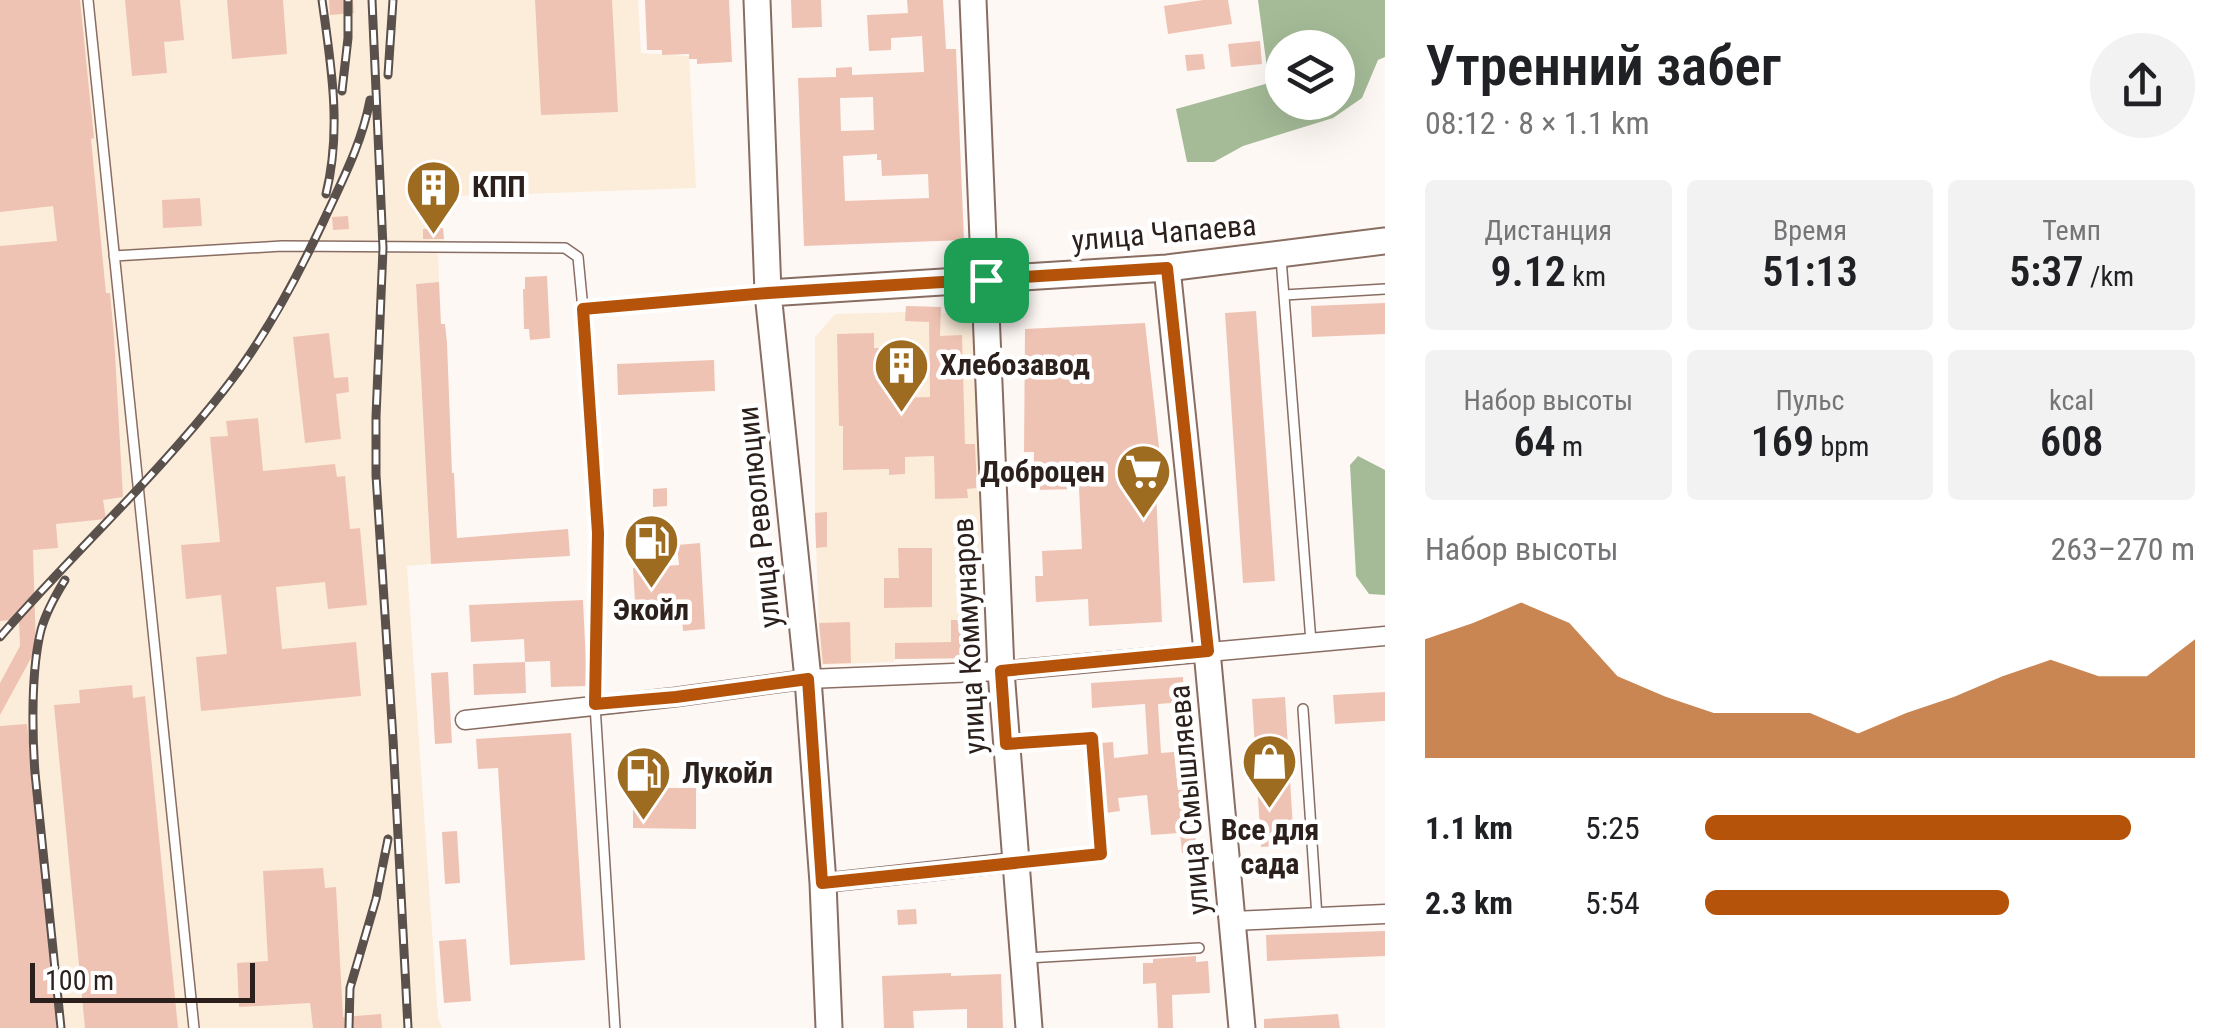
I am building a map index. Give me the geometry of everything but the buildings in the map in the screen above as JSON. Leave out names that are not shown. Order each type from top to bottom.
[{"type":"street","name":"улица Революции","points":[[757,0],[768,293],[808,679],[830,1028]]},
{"type":"street","name":"улица Коммунаров","points":[[973,0],[1001,671],[1029,1028]]},
{"type":"street","name":"улица Чапаева","points":[[768,293],[1167,268],[1385,241]]},
{"type":"street","name":"улица Смышляева","points":[[1167,268],[1208,651],[1242,1028]]},
{"type":"street","points":[[465,720],[808,679],[1001,671],[1385,636]]},
{"type":"street","points":[[822,883],[1015,862]]},
{"type":"street","points":[[1233,921],[1385,914]]},
{"type":"lane","points":[[88,0],[194,1028]]},
{"type":"lane","points":[[114,256],[282,246],[565,248],[578,257],[598,533],[595,704],[616,1028]]},
{"type":"lane","points":[[1281,255],[1311,642]]},
{"type":"lane","points":[[1284,295],[1385,289]]},
{"type":"lane","points":[[583,309],[768,293]]},
{"type":"lane","points":[[1303,709],[1317,917]]},
{"type":"lane","points":[[1006,744],[1092,738],[1101,854],[1015,862]]},
{"type":"lane","points":[[1025,958],[1199,948]]},
{"type":"shaded area","points":[[0,0],[638,0],[641,53],[689,56],[696,188],[431,197],[432,228],[443,228],[444,244],[438,245],[439,282],[416,284],[431,564],[407,566],[438,1017],[442,1028],[0,1028]]},
{"type":"shaded area","name":"Хлебозавод","points":[[906,306],[941,307],[942,313],[964,313],[979,326],[981,658],[820,665],[815,337],[835,314],[905,312]]},
{"type":"green space","points":[[1258,0],[1385,0],[1385,57],[1378,60],[1362,98],[1355,103],[1355,30],[1265,30],[1265,53]]},
{"type":"green space","points":[[1265,84],[1265,120],[1327,120],[1243,146],[1214,162],[1187,162],[1176,109]]},
{"type":"green space","points":[[1358,456],[1385,470],[1385,595],[1369,594],[1356,576],[1350,465]]},
{"type":"railway","points":[[322,0],[334,121],[326,194]]},
{"type":"railway","points":[[342,91],[348,0]]},
{"type":"railway","points":[[372,0],[383,248],[376,475],[408,1028]]},
{"type":"railway","points":[[388,75],[393,0]]},
{"type":"railway","points":[[0,637],[170,454],[253,350],[291,286],[338,191],[357,147],[370,100]]},
{"type":"railway","points":[[61,1028],[33,720],[35,663],[41,630],[65,580]]},
{"type":"railway","points":[[349,1028],[350,988],[376,899],[388,839]]},
{"type":"place","name":"КПП","points":[[433,236]]},
{"type":"place","name":"Хлебозавод","points":[[901,414]]},
{"type":"place","name":"Доброцен","points":[[1144,521]]},
{"type":"place","name":"Экойл","points":[[651,591]]},
{"type":"place","name":"Все для сада","points":[[1270,811]]},
{"type":"place","name":"Лукойл","points":[[643,822]]},
{"type":"route","points":[[1167,268],[1208,651],[1001,671],[1006,744],[1092,738],[1101,854],[822,883],[808,679],[595,704],[598,533],[583,309],[986,280],[1167,268]]}]
